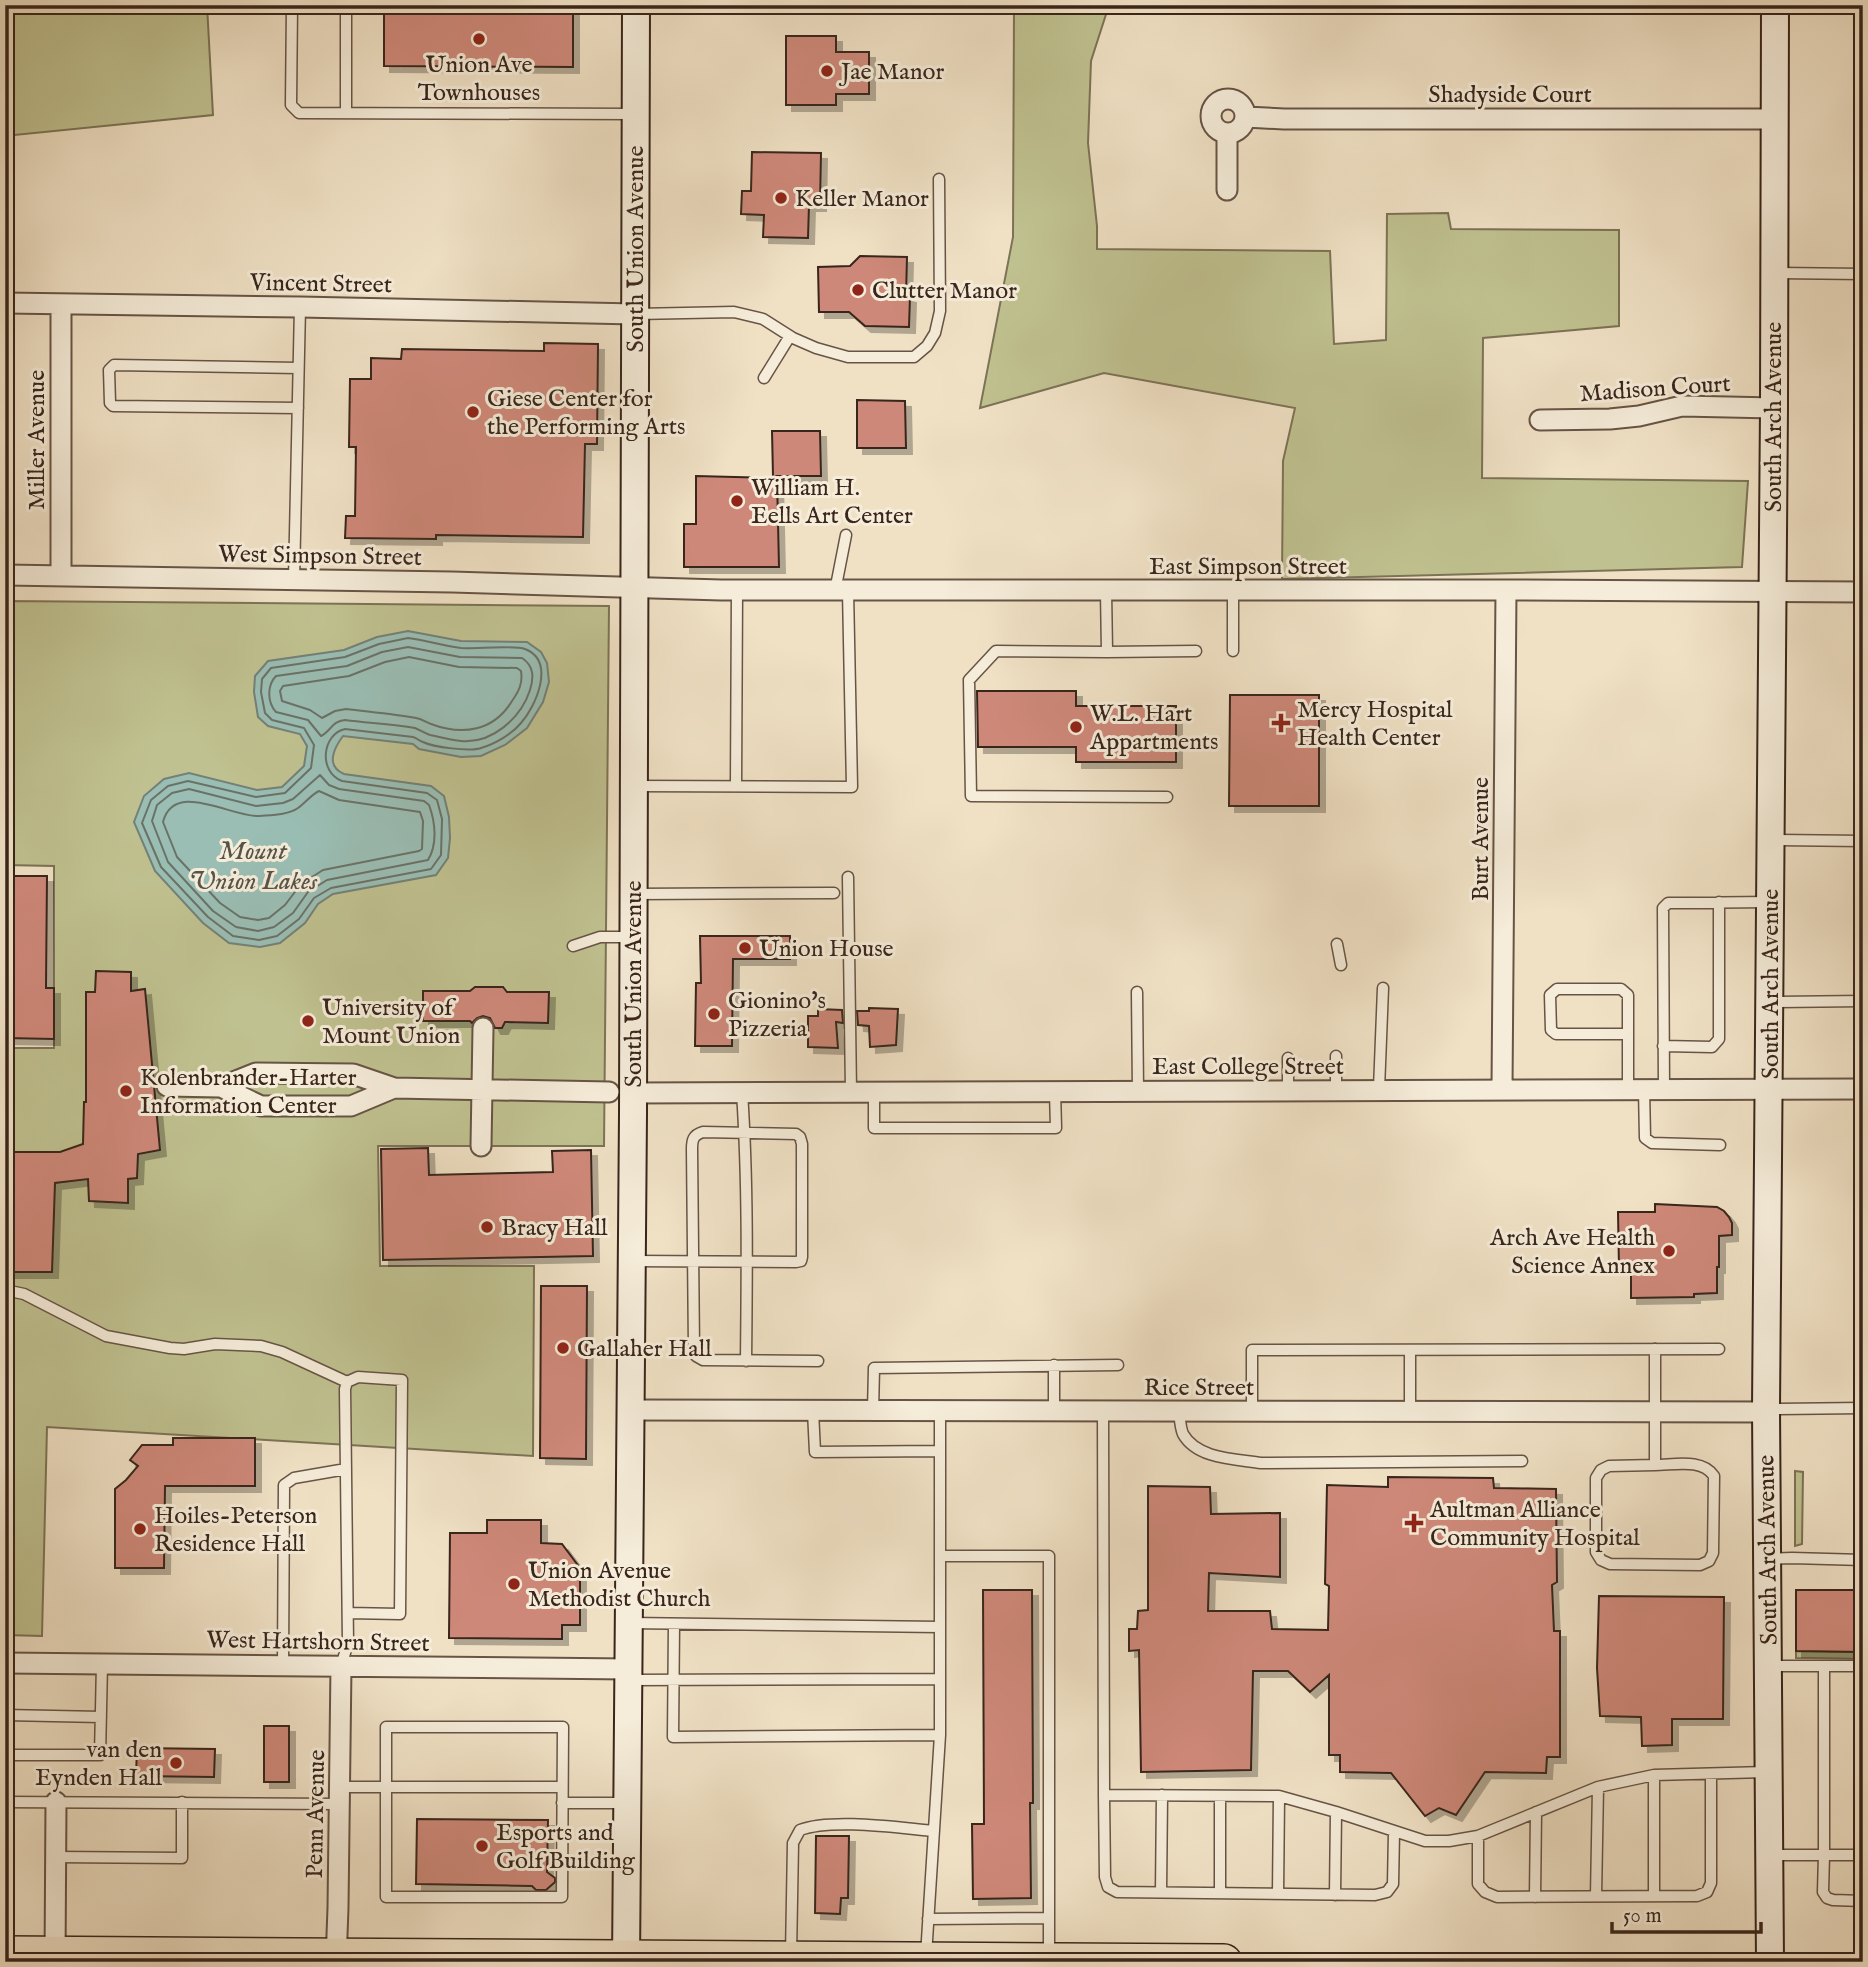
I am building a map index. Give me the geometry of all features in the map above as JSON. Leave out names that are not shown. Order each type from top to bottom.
[{"type":"highway","points":[[5,1954],[55,1958],[336,1960],[1224,1962]]},
{"type":"street","name":"South Union Avenue","points":[[626,1961],[632,1261],[621,1092],[634,937],[636,5]]},
{"type":"street","name":"South Arch Avenue","points":[[1770,1962],[1766,1410],[1775,5]]},
{"type":"street","points":[[1226,99],[1238,101],[1243,106],[1246,117],[1244,124],[1236,131],[1227,133],[1219,131],[1213,124],[1212,114],[1218,101],[1226,99]]},
{"type":"street","name":"Shadyside Court","points":[[1246,117],[1774,118]]},
{"type":"street","points":[[1227,133],[1227,190]]},
{"type":"street","name":"Vincent Street","points":[[5,303],[635,314]]},
{"type":"street","name":"Miller Avenue","points":[[61,304],[61,575]]},
{"type":"street","name":"Madison Court","points":[[1541,419],[1610,419],[1639,416],[1682,406],[1774,408]]},
{"type":"street","name":"West Simpson Street","points":[[5,575],[634,588]]},
{"type":"street","name":"East Simpson Street","points":[[634,588],[841,591],[1863,592]]},
{"type":"street","name":"Burt Avenue","points":[[1502,1089],[1506,590]]},
{"type":"street","points":[[481,1146],[483,1028]]},
{"type":"street","points":[[167,1086],[221,1087],[256,1073],[353,1074],[394,1088]]},
{"type":"street","points":[[221,1087],[261,1106],[351,1106],[394,1088]]},
{"type":"street","name":"East College Street","points":[[394,1088],[621,1092],[1863,1089]]},
{"type":"street","name":"Rice Street","points":[[631,1410],[1766,1410]]},
{"type":"street","name":"West Hartshorn Street","points":[[5,1663],[341,1666],[629,1675]]},
{"type":"street","name":"Penn Avenue","points":[[336,1960],[341,1666]]},
{"type":"street","points":[[55,1801],[55,1958]]},
{"type":"lane","points":[[292,5],[291,105],[299,113],[636,114]]},
{"type":"lane","points":[[346,5],[346,113]]},
{"type":"lane","points":[[635,314],[734,312],[763,319],[816,348],[848,357],[914,357],[927,346],[935,332],[940,311],[939,179]]},
{"type":"lane","points":[[1774,273],[1863,274]]},
{"type":"lane","points":[[294,579],[300,307]]},
{"type":"lane","points":[[764,377],[790,336]]},
{"type":"lane","points":[[298,368],[114,365],[109,370],[109,397],[113,406],[298,408]]},
{"type":"lane","points":[[634,786],[852,787],[841,591],[846,535]]},
{"type":"lane","points":[[736,786],[737,590]]},
{"type":"lane","points":[[1106,591],[1107,652]]},
{"type":"lane","points":[[1233,591],[1233,651]]},
{"type":"lane","points":[[1167,797],[971,796],[969,680],[996,651],[1196,651]]},
{"type":"lane","points":[[1771,840],[1863,841]]},
{"type":"lane","points":[[848,877],[851,1092]]},
{"type":"lane","points":[[634,894],[834,893]]},
{"type":"lane","points":[[1645,1089],[1663,1046],[1663,908],[1668,903],[1771,901]]},
{"type":"lane","points":[[1663,1046],[1712,1047],[1719,1039],[1719,902]]},
{"type":"lane","points":[[573,946],[600,937],[634,937]]},
{"type":"lane","points":[[1338,944],[1341,965]]},
{"type":"lane","points":[[1379,1089],[1383,988]]},
{"type":"lane","points":[[1628,1034],[1556,1034],[1550,1030],[1550,995],[1557,989],[1620,989],[1628,995],[1628,1034],[1645,1089],[1645,1138],[1652,1143],[1720,1145]]},
{"type":"lane","points":[[1137,992],[1138,1091]]},
{"type":"lane","points":[[1770,1002],[1863,1001]]},
{"type":"lane","points":[[1336,1056],[1336,1090]]},
{"type":"lane","points":[[1288,1058],[1288,1090]]},
{"type":"lane","points":[[874,1092],[874,1128],[1056,1128],[1055,1091]]},
{"type":"lane","points":[[742,1092],[747,1262],[746,1361]]},
{"type":"lane","points":[[632,1261],[694,1262],[796,1262],[802,1260],[800,1137],[792,1133],[702,1132],[693,1139],[694,1262],[694,1349],[696,1356],[702,1360],[818,1361]]},
{"type":"lane","points":[[5,1290],[24,1294],[106,1336],[184,1349],[215,1344],[261,1346],[282,1352],[347,1382],[358,1377],[402,1380],[400,1614],[348,1613]]},
{"type":"lane","points":[[1655,1349],[1655,1465]]},
{"type":"lane","points":[[1252,1412],[1252,1350],[1719,1349]]},
{"type":"lane","points":[[1410,1350],[1410,1412]]},
{"type":"lane","points":[[1054,1365],[1054,1411]]},
{"type":"lane","points":[[873,1410],[874,1368],[1118,1365]]},
{"type":"lane","points":[[341,1666],[348,1643],[347,1382]]},
{"type":"lane","points":[[1766,1410],[1863,1408]]},
{"type":"lane","points":[[813,1410],[815,1452],[940,1451]]},
{"type":"lane","points":[[926,1961],[940,1735],[940,1411]]},
{"type":"lane","points":[[1103,1411],[1104,1795],[1105,1877],[1108,1886],[1117,1892],[1375,1895],[1387,1892],[1393,1884],[1394,1832]]},
{"type":"lane","points":[[1179,1411],[1182,1432],[1195,1448],[1219,1457],[1261,1463],[1522,1461]]},
{"type":"lane","points":[[1655,1465],[1701,1465],[1709,1469],[1714,1476],[1713,1553],[1709,1561],[1700,1565],[1610,1564],[1601,1560],[1596,1552],[1596,1478],[1601,1470],[1609,1466],[1655,1465]]},
{"type":"lane","points":[[283,1666],[284,1485],[294,1478],[346,1469]]},
{"type":"lane","points":[[940,1556],[1049,1556],[1049,1918],[1057,1961]]},
{"type":"lane","points":[[1767,1559],[1863,1560]]},
{"type":"lane","points":[[630,1623],[940,1627]]},
{"type":"lane","points":[[674,1624],[673,1737],[940,1735]]},
{"type":"lane","points":[[5,1755],[100,1755],[102,1664]]},
{"type":"lane","points":[[1768,1666],[1863,1666]]},
{"type":"lane","points":[[1824,1666],[1823,1892],[1827,1898],[1833,1900],[1863,1901]]},
{"type":"lane","points":[[629,1675],[673,1680],[940,1679]]},
{"type":"lane","points":[[5,1715],[101,1717]]},
{"type":"lane","points":[[386,1727],[563,1727],[562,1787],[562,1897],[386,1897],[386,1727]]},
{"type":"lane","points":[[1104,1795],[1279,1796],[1425,1841],[1449,1841],[1478,1836],[1598,1787],[1654,1775],[1769,1772]]},
{"type":"lane","points":[[1478,1836],[1478,1884],[1485,1892],[1497,1897],[1697,1896],[1707,1892],[1711,1883],[1711,1774]]},
{"type":"lane","points":[[1654,1775],[1654,1896]]},
{"type":"lane","points":[[5,1802],[182,1802],[340,1795],[386,1787],[562,1787]]},
{"type":"lane","points":[[1596,1896],[1598,1787]]},
{"type":"lane","points":[[1161,1892],[1162,1795]]},
{"type":"lane","points":[[1220,1796],[1220,1893]]},
{"type":"lane","points":[[1278,1894],[1279,1796]]},
{"type":"lane","points":[[55,1857],[182,1858],[182,1802]]},
{"type":"lane","points":[[562,1803],[628,1802]]},
{"type":"lane","points":[[1335,1895],[1336,1812]]},
{"type":"lane","points":[[1535,1897],[1536,1812]]},
{"type":"lane","points":[[791,1959],[793,1843],[800,1830],[812,1826],[858,1825],[934,1831]]},
{"type":"lane","points":[[1770,1855],[1863,1855]]},
{"type":"lane","points":[[928,1919],[1049,1918]]},
{"type":"green space","points":[[5,5],[207,5],[213,115],[5,136]]},
{"type":"green space","points":[[1014,5],[1109,5],[1091,61],[1088,143],[1097,249],[1330,251],[1334,344],[1386,340],[1387,214],[1448,213],[1451,229],[1619,230],[1619,326],[1483,338],[1482,478],[1748,481],[1742,567],[1282,579],[1283,461],[1295,408],[1104,373],[980,408],[1013,237]]},
{"type":"green space","points":[[5,601],[609,606],[604,1146],[378,1146],[380,1266],[534,1266],[533,1456],[47,1427],[42,1636],[5,1635],[5,1048],[54,1048],[54,866],[5,865]]},
{"type":"green space","points":[[1795,1471],[1803,1472],[1802,1544],[1795,1546]]},
{"type":"green space","points":[[1796,1651],[1863,1652],[1863,1659],[1796,1658]]},
{"type":"water","name":"Mount Union Lakes","points":[[408,631],[461,641],[527,642],[541,652],[547,663],[549,682],[543,702],[527,728],[505,745],[481,756],[461,757],[419,749],[413,744],[343,736],[333,756],[338,771],[431,786],[444,796],[449,817],[448,858],[436,875],[333,894],[318,904],[305,923],[280,943],[260,947],[229,943],[203,923],[155,871],[134,822],[144,796],[164,779],[189,773],[257,790],[282,787],[304,766],[307,746],[300,734],[268,726],[258,717],[254,692],[255,676],[268,661],[344,650],[377,637]]},
{"type":"building","name":"Union Ave Townhouses","points":[[520,5],[573,5],[573,67],[384,66],[384,12],[520,13]]},
{"type":"building","name":"Jae Manor","points":[[786,36],[836,36],[836,52],[869,52],[869,94],[836,94],[836,105],[786,105]]},
{"type":"building","name":"Keller Manor","points":[[752,152],[821,153],[820,205],[809,205],[808,238],[763,237],[764,215],[741,214],[742,191],[751,191]]},
{"type":"building","name":"Clutter Manor","points":[[860,256],[907,257],[906,296],[910,297],[909,327],[865,326],[849,312],[819,312],[818,267],[850,266]]},
{"type":"building","name":"Giese Center for the Performing Arts","points":[[544,343],[598,344],[597,444],[585,444],[583,537],[436,535],[436,539],[345,538],[346,516],[355,516],[356,447],[349,447],[350,379],[371,379],[371,358],[401,359],[402,349],[544,351]]},
{"type":"building","points":[[857,400],[905,401],[906,448],[857,448]]},
{"type":"building","points":[[772,431],[820,431],[821,476],[773,476]]},
{"type":"building","name":"William H. Eells Art Center","points":[[696,476],[777,478],[779,567],[684,567],[684,524],[696,524]]},
{"type":"building","name":"W.L. Hart Appartments","points":[[977,691],[1076,691],[1076,706],[1176,706],[1176,762],[1076,762],[1076,747],[978,747]]},
{"type":"building","points":[[1230,695],[1319,695],[1319,806],[1229,806]]},
{"type":"building","points":[[5,876],[47,876],[46,988],[54,988],[54,1039],[5,1038]]},
{"type":"building","points":[[700,936],[790,936],[790,959],[733,959],[732,1046],[695,1046],[696,983],[701,983]]},
{"type":"building","name":"Kolenbrander-Harter Information Center","points":[[96,971],[131,972],[131,991],[145,989],[160,1150],[138,1154],[137,1178],[128,1179],[128,1203],[89,1201],[88,1179],[55,1183],[52,1272],[5,1272],[5,1152],[60,1152],[83,1144],[86,1102],[86,992],[95,992]]},
{"type":"building","points":[[475,987],[503,987],[507,992],[549,992],[548,1023],[505,1022],[502,1028],[495,1028],[490,1018],[483,1016],[472,1023],[423,1021],[423,991],[470,991]]},
{"type":"building","points":[[869,1008],[898,1009],[896,1045],[870,1047],[869,1026],[858,1025],[857,1011],[869,1011]]},
{"type":"building","points":[[818,1009],[842,1010],[843,1023],[836,1022],[838,1048],[808,1047],[808,1016],[818,1016]]},
{"type":"building","name":"Bracy Hall","points":[[428,1148],[429,1175],[553,1172],[552,1151],[591,1150],[593,1256],[383,1260],[381,1149]]},
{"type":"building","name":"Arch Ave Health Science Annex","points":[[1655,1204],[1717,1207],[1729,1217],[1732,1235],[1719,1236],[1717,1293],[1694,1294],[1694,1297],[1631,1298],[1631,1269],[1619,1269],[1618,1212],[1655,1212]]},
{"type":"building","name":"Gallaher Hall","points":[[541,1286],[587,1286],[586,1459],[540,1458]]},
{"type":"building","name":"Hoiles-Peterson Residence Hall","points":[[173,1438],[255,1438],[255,1486],[165,1486],[164,1568],[115,1568],[115,1489],[138,1466],[130,1460],[142,1445],[173,1445]]},
{"type":"building","points":[[1388,1477],[1493,1478],[1494,1488],[1556,1489],[1557,1582],[1552,1585],[1554,1631],[1560,1631],[1560,1757],[1547,1757],[1546,1773],[1485,1772],[1456,1815],[1439,1808],[1425,1816],[1391,1773],[1340,1772],[1340,1755],[1329,1755],[1329,1675],[1310,1692],[1288,1671],[1253,1671],[1251,1770],[1141,1772],[1139,1650],[1129,1651],[1129,1629],[1137,1629],[1138,1611],[1148,1610],[1148,1486],[1210,1487],[1211,1514],[1280,1513],[1280,1577],[1209,1573],[1208,1611],[1270,1611],[1272,1629],[1328,1630],[1329,1586],[1325,1584],[1327,1485],[1388,1487]]},
{"type":"building","name":"Union Avenue Methodist Church","points":[[487,1520],[541,1520],[541,1543],[562,1544],[580,1568],[580,1625],[562,1625],[562,1639],[449,1638],[450,1533],[487,1533]]},
{"type":"building","points":[[983,1590],[1032,1590],[1031,1898],[973,1899],[972,1824],[984,1824]]},
{"type":"building","points":[[1796,1590],[1863,1590],[1863,1652],[1796,1651]]},
{"type":"building","points":[[1599,1596],[1724,1597],[1723,1719],[1672,1719],[1672,1745],[1642,1746],[1641,1717],[1600,1716],[1597,1668]]},
{"type":"building","points":[[264,1726],[289,1726],[289,1782],[264,1782]]},
{"type":"building","name":"van den Eynden Hall","points":[[137,1748],[215,1749],[214,1777],[136,1776]]},
{"type":"building","name":"Esports and Golf Building","points":[[417,1819],[548,1820],[547,1872],[555,1878],[555,1882],[546,1890],[536,1890],[532,1886],[416,1884]]},
{"type":"building","points":[[816,1836],[849,1836],[848,1898],[841,1898],[840,1914],[815,1913]]},
{"type":"place","name":"Union Ave Townhouses","points":[[479,39]]},
{"type":"place","name":"Jae Manor","points":[[827,71]]},
{"type":"place","name":"Keller Manor","points":[[781,198]]},
{"type":"place","name":"Clutter Manor","points":[[858,290]]},
{"type":"place","name":"Giese Center for the Performing Arts","points":[[473,412]]},
{"type":"place","name":"William H. Eells Art Center","points":[[737,501]]},
{"type":"place","name":"Mercy Hospital Health Center","points":[[1281,723]]},
{"type":"place","name":"W.L. Hart Appartments","points":[[1076,727]]},
{"type":"place","name":"Union House","points":[[745,948]]},
{"type":"place","name":"Gionino's Pizzeria","points":[[714,1014]]},
{"type":"place","name":"University of Mount Union","points":[[308,1021]]},
{"type":"place","name":"Kolenbrander-Harter Information Center","points":[[126,1091]]},
{"type":"place","name":"Bracy Hall","points":[[487,1227]]},
{"type":"place","name":"Arch Ave Health Science Annex","points":[[1669,1251]]},
{"type":"place","name":"Gallaher Hall","points":[[563,1348]]},
{"type":"place","name":"Aultman Alliance Community Hospital","points":[[1414,1523]]},
{"type":"place","name":"Hoiles-Peterson Residence Hall","points":[[140,1529]]},
{"type":"place","name":"Union Avenue Methodist Church","points":[[514,1584]]},
{"type":"place","name":"van den Eynden Hall","points":[[176,1763]]},
{"type":"place","name":"Esports and Golf Building","points":[[482,1846]]}]
